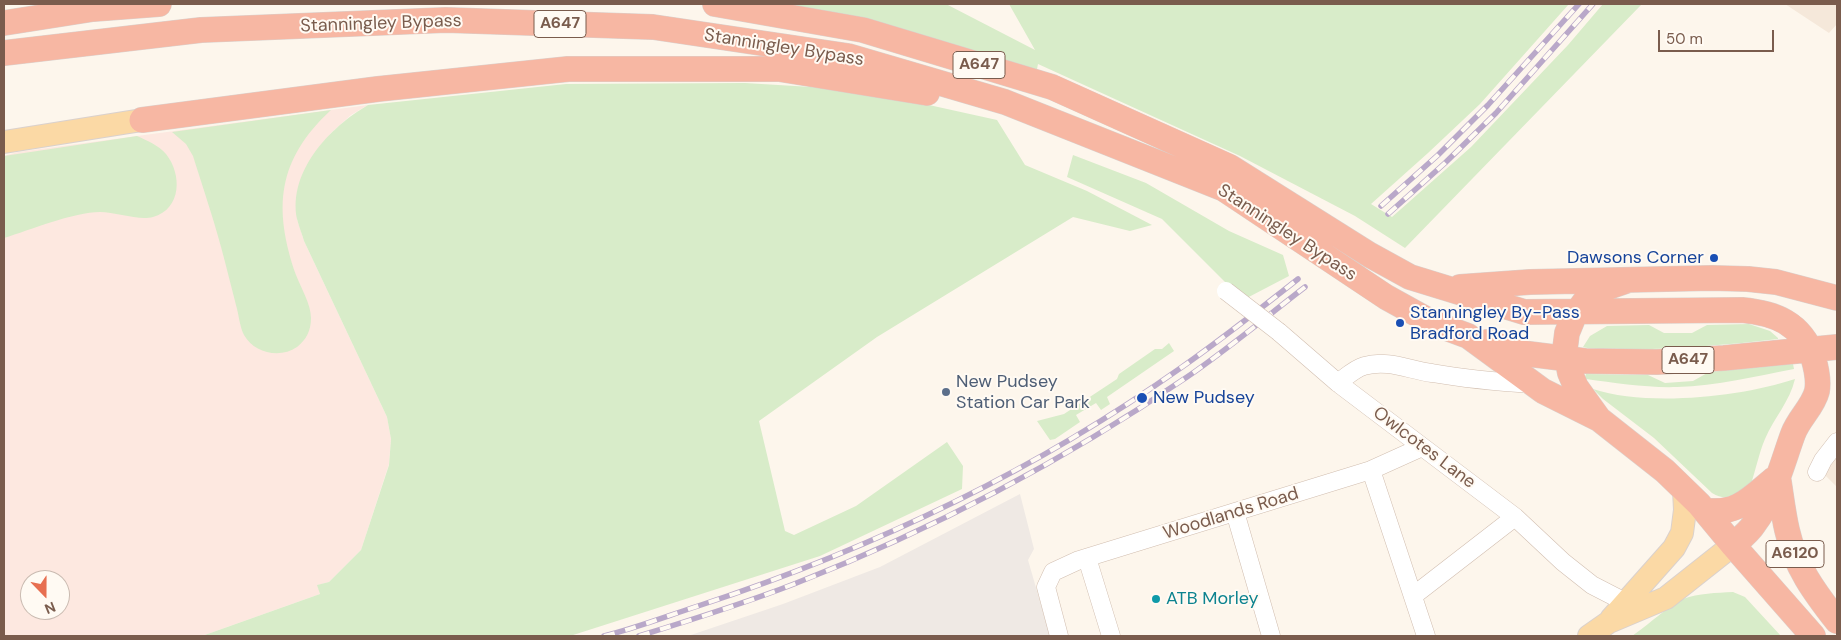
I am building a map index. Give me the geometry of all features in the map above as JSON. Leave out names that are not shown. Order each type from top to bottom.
[{"type":"highway","points":[[4,11],[93,9],[160,4]]},
{"type":"highway","name":"Stanningley Bypass","points":[[715,4],[863,30],[1052,87],[1230,167],[1370,255],[1410,277],[1524,312],[1742,310],[1759,312],[1789,323],[1802,336],[1810,349]]},
{"type":"highway","points":[[4,24],[93,9]]},
{"type":"highway","name":"Stanningley Bypass","points":[[4,53],[201,30],[446,20],[653,27],[848,56],[1005,102],[1224,189],[1394,302],[1433,323],[1468,336],[1543,391],[1599,419]]},
{"type":"highway","points":[[142,120],[378,89],[568,69],[779,69],[940,95],[1032,119],[1101,140]]},
{"type":"highway","name":"A647","points":[[1445,288],[1530,282],[1712,278],[1776,282],[1837,298]]},
{"type":"highway","points":[[1626,281],[1600,290],[1586,300],[1574,316],[1567,333],[1565,349],[1570,373],[1576,387],[1599,419],[1665,471],[1704,510],[1733,545],[1754,525],[1768,502],[1794,430],[1813,401],[1817,390],[1816,369],[1810,349]]},
{"type":"highway","name":"A647","points":[[1468,336],[1521,353],[1585,361],[1657,362],[1724,358],[1837,347]]},
{"type":"highway","points":[[1813,401],[1837,384]]},
{"type":"highway","points":[[1704,510],[1714,512],[1736,508],[1778,476]]},
{"type":"highway","name":"A6120","points":[[1778,476],[1786,529],[1792,549],[1802,572],[1837,621]]},
{"type":"highway","name":"A6120","points":[[1733,545],[1813,636]]},
{"type":"main road","points":[[4,142],[142,120]]},
{"type":"main road","points":[[1609,622],[1659,565],[1682,533],[1686,510],[1684,490]]},
{"type":"main road","points":[[1589,636],[1609,622],[1666,598],[1733,545]]},
{"type":"street","name":"Owlcotes Lane","points":[[1226,290],[1279,332],[1338,383],[1515,518],[1563,562],[1592,585],[1625,602]]},
{"type":"street","points":[[1338,383],[1363,366],[1394,364],[1430,373],[1480,380],[1534,384]]},
{"type":"street","points":[[1817,472],[1823,460],[1837,442]]},
{"type":"street","name":"Woodlands Road","points":[[1059,636],[1046,587],[1053,572],[1088,558],[1371,470],[1422,447]]},
{"type":"street","points":[[1371,470],[1426,636]]},
{"type":"street","points":[[1235,512],[1271,636]]},
{"type":"street","points":[[1413,596],[1515,518]]},
{"type":"street","points":[[1088,558],[1111,636]]},
{"type":"shaded area","points":[[1785,4],[1837,4],[1837,24],[1829,33]]},
{"type":"shaded area","points":[[368,105],[351,115],[331,133],[315,154],[297,219],[304,241],[387,417],[391,439],[389,464],[361,550],[329,582],[318,585],[320,594],[202,636],[4,636],[4,156],[18,152]]},
{"type":"shaded area","points":[[1837,455],[1837,487],[1823,473]]},
{"type":"shaded area","points":[[1020,494],[1034,549],[1028,560],[1050,636],[688,636],[783,604],[880,567]]},
{"type":"green space","points":[[790,4],[946,4],[1035,50],[1009,4],[1569,4],[1480,104],[1371,204],[1392,217],[1471,147],[1568,45],[1603,4],[1642,4],[1405,248],[1355,216],[1240,156],[1038,64],[1036,74],[850,19]]},
{"type":"green space","points":[[745,83],[861,90],[997,120],[1025,165],[1087,191],[1152,225],[1130,231],[1073,217],[877,337],[759,421],[785,531],[794,535],[856,506],[947,442],[963,466],[962,489],[820,556],[570,636],[202,636],[320,594],[317,585],[329,582],[361,550],[389,465],[391,439],[387,417],[304,241],[297,219],[296,201],[299,184],[305,168],[326,138],[354,114],[368,105],[566,84]]},
{"type":"green space","points":[[331,110],[313,129],[300,147],[290,167],[285,186],[284,228],[296,275],[309,307],[311,318],[309,331],[303,341],[290,351],[283,353],[268,352],[254,346],[244,335],[218,235],[193,156],[186,144],[172,132]]},
{"type":"green space","points":[[137,136],[163,151],[175,171],[177,181],[174,199],[170,207],[163,213],[147,218],[106,212],[89,213],[65,218],[4,238],[4,156]]},
{"type":"green space","points":[[1073,155],[1146,183],[1229,231],[1283,255],[1289,276],[1243,300],[1162,219],[1067,177]]},
{"type":"green space","points":[[1749,324],[1770,331],[1778,339],[1660,349],[1597,349],[1583,347],[1590,336],[1607,326],[1649,325],[1664,333],[1692,333],[1707,325]]},
{"type":"green space","points":[[1169,343],[1174,351],[1107,397],[1110,404],[1101,410],[1096,403],[1076,415],[1080,422],[1055,439],[1050,440],[1037,421],[1064,414],[1117,379],[1119,374],[1155,349],[1162,349]]},
{"type":"green space","points":[[1793,364],[1794,369],[1692,386],[1643,386],[1586,379],[1585,377],[1586,374],[1648,375],[1665,383],[1693,381],[1709,372]]},
{"type":"green space","points":[[1795,379],[1789,395],[1765,439],[1751,484],[1728,497],[1712,493],[1654,438],[1603,399],[1593,389],[1640,398],[1694,398],[1748,391]]},
{"type":"green space","points":[[1733,592],[1745,597],[1781,636],[1632,636],[1683,599],[1701,594]]},
{"type":"railway","points":[[1381,206],[1438,155],[1488,105],[1579,4]]},
{"type":"railway","points":[[1388,214],[1445,163],[1496,113],[1593,4]]},
{"type":"railway","points":[[604,636],[640,626],[825,560],[888,533],[1009,474],[1126,405],[1212,346],[1298,279]]},
{"type":"railway","points":[[639,636],[794,584],[846,563],[947,517],[1045,465],[1141,408],[1232,344],[1305,287]]},
{"type":"place","name":"Dawsons Corner","points":[[1714,258]]},
{"type":"place","name":"Stanningley By-Pass Bradford Road","points":[[1400,323]]},
{"type":"place","name":"New Pudsey Station Car Park","points":[[946,392]]},
{"type":"place","name":"New Pudsey","points":[[1142,398]]},
{"type":"place","name":"ATB Morley","points":[[1156,599]]}]
